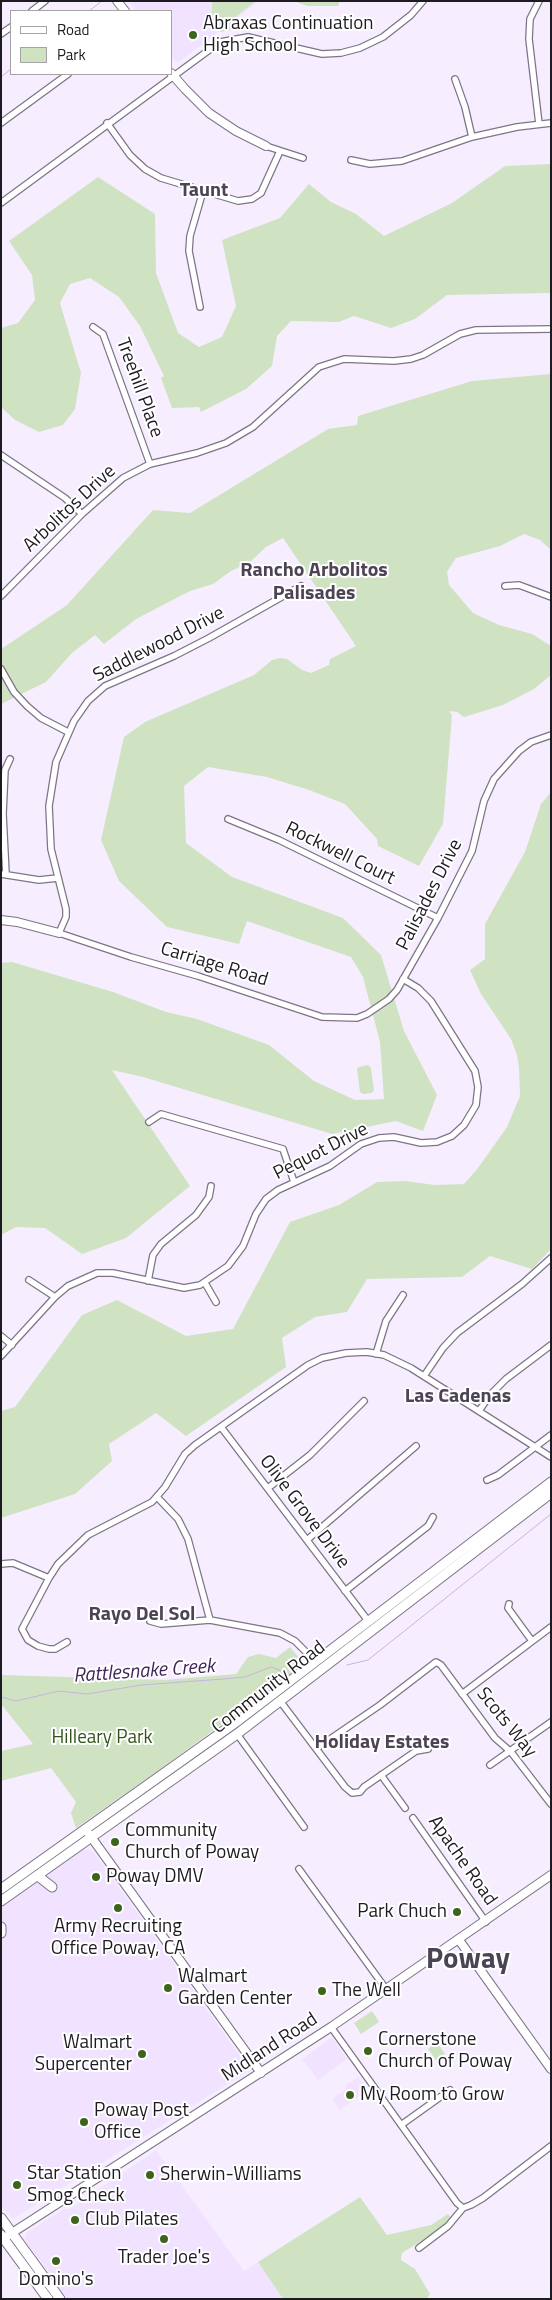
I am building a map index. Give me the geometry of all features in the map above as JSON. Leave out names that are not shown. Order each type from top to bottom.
[{"type":"main road","points":[[172,74],[209,112],[236,131],[266,146]]},
{"type":"main road","name":"Carriage Road","points":[[1,920],[17,922],[59,933]]},
{"type":"main road","name":"Community Road","points":[[1,1889],[89,1834],[237,1734],[296,1688],[371,1624],[551,1482]]},
{"type":"main road","points":[[537,1503],[541,1495],[551,1488]]},
{"type":"main road","name":"Community Road","points":[[1,1902],[38,1876],[89,1834],[316,1661],[371,1624],[551,1493]]},
{"type":"main road","points":[[296,1688],[299,1681],[316,1666],[316,1661]]},
{"type":"main road","points":[[280,1701],[279,1695],[294,1682],[299,1674]]},
{"type":"main road","points":[[237,1734],[235,1731],[236,1727],[255,1714],[262,1704]]},
{"type":"main road","points":[[212,1752],[210,1747],[226,1734],[230,1726]]},
{"type":"main road","points":[[89,1834],[261,2073]]},
{"type":"main road","points":[[1,1894],[32,1868]]},
{"type":"main road","points":[[38,1876],[52,1887]]},
{"type":"main road","name":"Midland Road","points":[[2,2238],[331,2027],[550,1877]]},
{"type":"main road","points":[[1,1927],[3,1932],[1,1933]]},
{"type":"main road","points":[[459,1940],[551,2069]]},
{"type":"main road","points":[[1,2218],[60,2299]]},
{"type":"main road","points":[[2,2238],[48,2299]]},
{"type":"main road","points":[[26,2268],[37,2276],[55,2299]]},
{"type":"street","points":[[33,10],[45,1]]},
{"type":"street","points":[[172,74],[213,46],[230,38],[258,38],[322,54],[341,53],[360,48],[383,37],[411,16],[423,1]]},
{"type":"street","points":[[538,1],[530,19],[529,39],[539,124]]},
{"type":"street","points":[[1,123],[67,75]]},
{"type":"street","points":[[1,203],[171,75]]},
{"type":"street","points":[[455,79],[472,137]]},
{"type":"street","points":[[107,123],[130,155],[145,170],[161,178],[238,201],[252,199],[265,187],[280,152]]},
{"type":"street","points":[[351,160],[370,164],[402,162],[472,137],[551,123]]},
{"type":"street","points":[[266,146],[303,158]]},
{"type":"street","points":[[200,308],[189,250],[190,236],[203,191]]},
{"type":"street","name":"Treehill Place","points":[[93,327],[103,334],[150,464]]},
{"type":"street","name":"Arbolitos Drive","points":[[1,596],[82,514],[123,478],[150,464],[197,453],[226,443],[253,427],[277,407],[307,376],[320,367],[332,362],[358,358],[394,361],[411,359],[423,355],[460,334],[476,330],[551,329]]},
{"type":"street","points":[[1,455],[65,498],[82,514]]},
{"type":"street","points":[[505,586],[519,585],[551,597]]},
{"type":"street","name":"Saddlewood Drive","points":[[59,933],[66,909],[51,849],[48,806],[56,762],[68,732],[88,701],[105,686],[174,656],[301,586]]},
{"type":"street","points":[[1,669],[14,692],[27,706],[41,718],[68,732]]},
{"type":"street","name":"Palisades Drive","points":[[403,979],[438,918],[472,851],[484,801],[494,779],[519,751],[531,742],[551,735]]},
{"type":"street","points":[[10,759],[5,770],[3,814],[4,874],[39,880],[58,878]]},
{"type":"street","name":"Rockwell Court","points":[[228,819],[278,840],[438,918]]},
{"type":"street","name":"Carriage Road","points":[[59,933],[322,1017],[357,1018],[367,1014],[389,999],[403,979]]},
{"type":"street","name":"Pequot Drive","points":[[1,1356],[55,1297],[68,1286],[96,1273],[113,1273],[184,1288],[205,1283],[228,1266],[243,1246],[256,1214],[266,1199],[278,1190],[330,1166],[361,1144],[379,1138],[394,1137],[430,1143],[452,1136],[464,1125],[476,1105],[478,1087],[475,1071],[431,1001],[418,988],[403,979]]},
{"type":"street","points":[[149,1122],[161,1114],[283,1149],[294,1182]]},
{"type":"street","points":[[148,1281],[153,1255],[161,1244],[196,1215],[209,1198],[211,1186]]},
{"type":"street","points":[[424,1376],[443,1348],[457,1333],[522,1284],[551,1258]]},
{"type":"street","points":[[29,1280],[55,1297]]},
{"type":"street","points":[[205,1283],[216,1302]]},
{"type":"street","points":[[376,1354],[386,1321],[403,1294]]},
{"type":"street","points":[[1,1336],[12,1345]]},
{"type":"street","points":[[479,1410],[490,1395],[506,1379],[551,1345]]},
{"type":"street","points":[[67,1642],[55,1649],[38,1646],[28,1640],[22,1629],[58,1564],[88,1535],[142,1509],[157,1497],[185,1454],[308,1365],[322,1358],[346,1353],[384,1355],[424,1376],[551,1457]]},
{"type":"street","points":[[268,1488],[310,1454],[364,1400]]},
{"type":"street","name":"Olive Grove Drive","points":[[221,1427],[371,1624]]},
{"type":"street","points":[[487,1480],[498,1475],[551,1435]]},
{"type":"street","points":[[307,1540],[416,1446]]},
{"type":"street","points":[[157,1497],[178,1519],[188,1540],[210,1620]]},
{"type":"street","points":[[345,1591],[428,1526],[433,1518]]},
{"type":"street","points":[[1,1564],[13,1564],[49,1578]]},
{"type":"street","points":[[509,1604],[508,1608],[532,1641]]},
{"type":"street","points":[[150,1621],[161,1624],[210,1620],[280,1632],[295,1640],[316,1661]]},
{"type":"street","points":[[462,1694],[551,1627]]},
{"type":"street","name":"Scots Way","points":[[317,1748],[393,1696],[436,1662],[441,1665],[495,1738],[511,1752],[550,1800]]},
{"type":"street","points":[[280,1701],[317,1748],[345,1788],[352,1793],[360,1792],[381,1775],[416,1752],[428,1749]]},
{"type":"street","points":[[490,1765],[551,1722]]},
{"type":"street","points":[[237,1734],[304,1827]]},
{"type":"street","name":"Apache Road","points":[[381,1775],[405,1808]]},
{"type":"street","name":"Apache Road","points":[[413,1818],[486,1922]]},
{"type":"street","points":[[299,1868],[386,1989]]},
{"type":"street","points":[[331,2027],[462,2208]]},
{"type":"street","points":[[401,2125],[450,2090]]},
{"type":"street","points":[[419,2248],[448,2226],[462,2208],[472,2206],[551,2146]]},
{"type":"shaded area","name":"Abraxas Continuation High School","points":[[129,1],[259,1],[179,62],[172,58],[172,10],[135,10]]},
{"type":"shaded area","points":[[83,1849],[93,1851],[248,2067],[245,2073],[13,2219],[1,2206],[1,1907]]},
{"type":"shaded area","points":[[332,2037],[347,2059],[318,2080],[302,2059]]},
{"type":"shaded area","name":"My Room to Grow","points":[[358,2077],[367,2090],[340,2110],[332,2099],[346,2089],[346,2085]]},
{"type":"shaded area","points":[[156,2150],[244,2271],[258,2262],[283,2299],[68,2299],[25,2240],[26,2233],[64,2209],[70,2209]]},
{"type":"green space","points":[[212,1],[256,1],[235,17],[234,29],[221,32],[211,27]]},
{"type":"green space","points":[[294,1],[340,1],[338,6],[307,6]]},
{"type":"green space","points":[[551,164],[551,293],[447,295],[415,319],[391,328],[354,316],[339,322],[291,321],[277,336],[272,366],[246,389],[201,412],[199,407],[172,408],[161,378],[164,376],[140,326],[119,297],[90,278],[70,284],[60,303],[81,373],[75,409],[63,425],[39,432],[15,420],[1,407],[1,328],[18,323],[35,300],[32,275],[9,241],[98,177],[155,214],[156,273],[178,333],[199,347],[222,337],[236,306],[222,240],[280,218],[309,184],[331,202],[356,214],[384,236],[452,203],[505,166]]},
{"type":"green space","points":[[551,374],[551,550],[540,540],[524,534],[500,546],[456,558],[447,572],[449,585],[473,613],[499,625],[532,634],[551,646],[551,675],[534,689],[503,705],[464,717],[457,712],[449,711],[452,715],[443,824],[419,866],[378,846],[377,839],[345,804],[309,790],[267,777],[208,767],[184,786],[186,843],[232,877],[343,918],[381,955],[404,1031],[437,1095],[423,1131],[396,1121],[332,1134],[143,1077],[112,1070],[190,1186],[126,1238],[82,1254],[45,1228],[16,1227],[1,1235],[1,963],[12,962],[113,992],[166,1012],[197,1019],[269,1045],[314,1081],[355,1100],[384,1099],[380,1042],[363,977],[351,957],[247,921],[239,944],[167,927],[119,881],[101,840],[124,737],[145,722],[254,675],[272,660],[287,659],[302,670],[311,673],[329,665],[330,659],[356,646],[283,538],[266,547],[250,562],[231,571],[213,584],[190,591],[136,619],[104,644],[95,635],[72,653],[46,682],[1,704],[1,649],[67,605],[153,510],[190,513],[328,429],[357,425],[358,416],[472,381]]},
{"type":"green space","points":[[551,792],[551,1249],[532,1269],[490,1256],[462,1277],[367,1279],[347,1312],[315,1317],[282,1338],[286,1367],[186,1436],[156,1413],[109,1444],[112,1461],[75,1494],[1,1518],[1,1411],[15,1407],[82,1315],[117,1300],[186,1336],[233,1329],[290,1222],[339,1205],[377,1182],[404,1181],[435,1185],[464,1184],[478,1168],[507,1127],[520,1096],[519,1068],[517,1055],[511,1039],[481,994],[470,970],[485,959],[485,924],[525,852],[541,804]]},
{"type":"green space","points":[[368,1065],[371,1068],[374,1090],[372,1093],[363,1094],[360,1092],[357,1069]]},
{"type":"green space","name":"Hilleary Park","points":[[290,1647],[304,1664],[76,1828],[71,1813],[76,1802],[51,1768],[1,1781],[1,1751],[33,1744],[1,1704],[1,1675],[165,1680],[236,1674],[248,1657],[259,1654],[276,1658]]},
{"type":"green space","points":[[372,2011],[379,2022],[361,2034],[354,2023]]},
{"type":"green space","points":[[437,2042],[445,2054],[436,2060],[428,2049]]},
{"type":"green space","points":[[360,2197],[387,2235],[431,2225],[448,2214],[451,2218],[434,2233],[402,2253],[401,2260],[415,2269],[430,2294],[427,2299],[283,2299],[258,2262]]},
{"type":"waterway","points":[[90,10],[102,1]]},
{"type":"waterway","points":[[1,77],[10,70]]},
{"type":"waterway","name":"Rattlesnake Creek","points":[[347,1665],[368,1660],[551,1514]]},
{"type":"waterway","name":"Rattlesnake Creek","points":[[1,1697],[16,1701],[59,1691],[87,1694],[141,1685],[245,1677],[271,1667],[288,1673]]},
{"type":"place","name":"Abraxas Continuation High School","points":[[193,35]]},
{"type":"place","name":"Community Church of Poway","points":[[115,1842]]},
{"type":"place","name":"Poway DMV","points":[[96,1877]]},
{"type":"place","name":"Army Recruiting Office Poway, CA","points":[[118,1908]]},
{"type":"place","name":"Park Chuch","points":[[457,1912]]},
{"type":"place","name":"Walmart Garden Center","points":[[168,1988]]},
{"type":"place","name":"The Well","points":[[322,1991]]},
{"type":"place","name":"Cornerstone Church of Poway","points":[[368,2051]]},
{"type":"place","name":"Walmart Supercenter","points":[[142,2054]]},
{"type":"place","name":"My Room to Grow","points":[[350,2095]]},
{"type":"place","name":"Poway Post Office","points":[[84,2122]]},
{"type":"place","name":"Sherwin-Williams","points":[[150,2175]]},
{"type":"place","name":"Star Station Smog Check","points":[[17,2185]]},
{"type":"place","name":"Club Pilates","points":[[75,2220]]},
{"type":"place","name":"Trader Joe's","points":[[164,2239]]},
{"type":"place","name":"Domino's","points":[[56,2261]]},
{"type":"district","name":"Taunt","points":[[204,191]]},
{"type":"district","name":"Rancho Arbolitos Palisades","points":[[314,582]]},
{"type":"district","name":"Las Cadenas","points":[[458,1397]]},
{"type":"district","name":"Rayo Del Sol","points":[[142,1615]]},
{"type":"district","name":"Holiday Estates","points":[[382,1743]]},
{"type":"district","name":"Poway","points":[[468,1961]]}]
